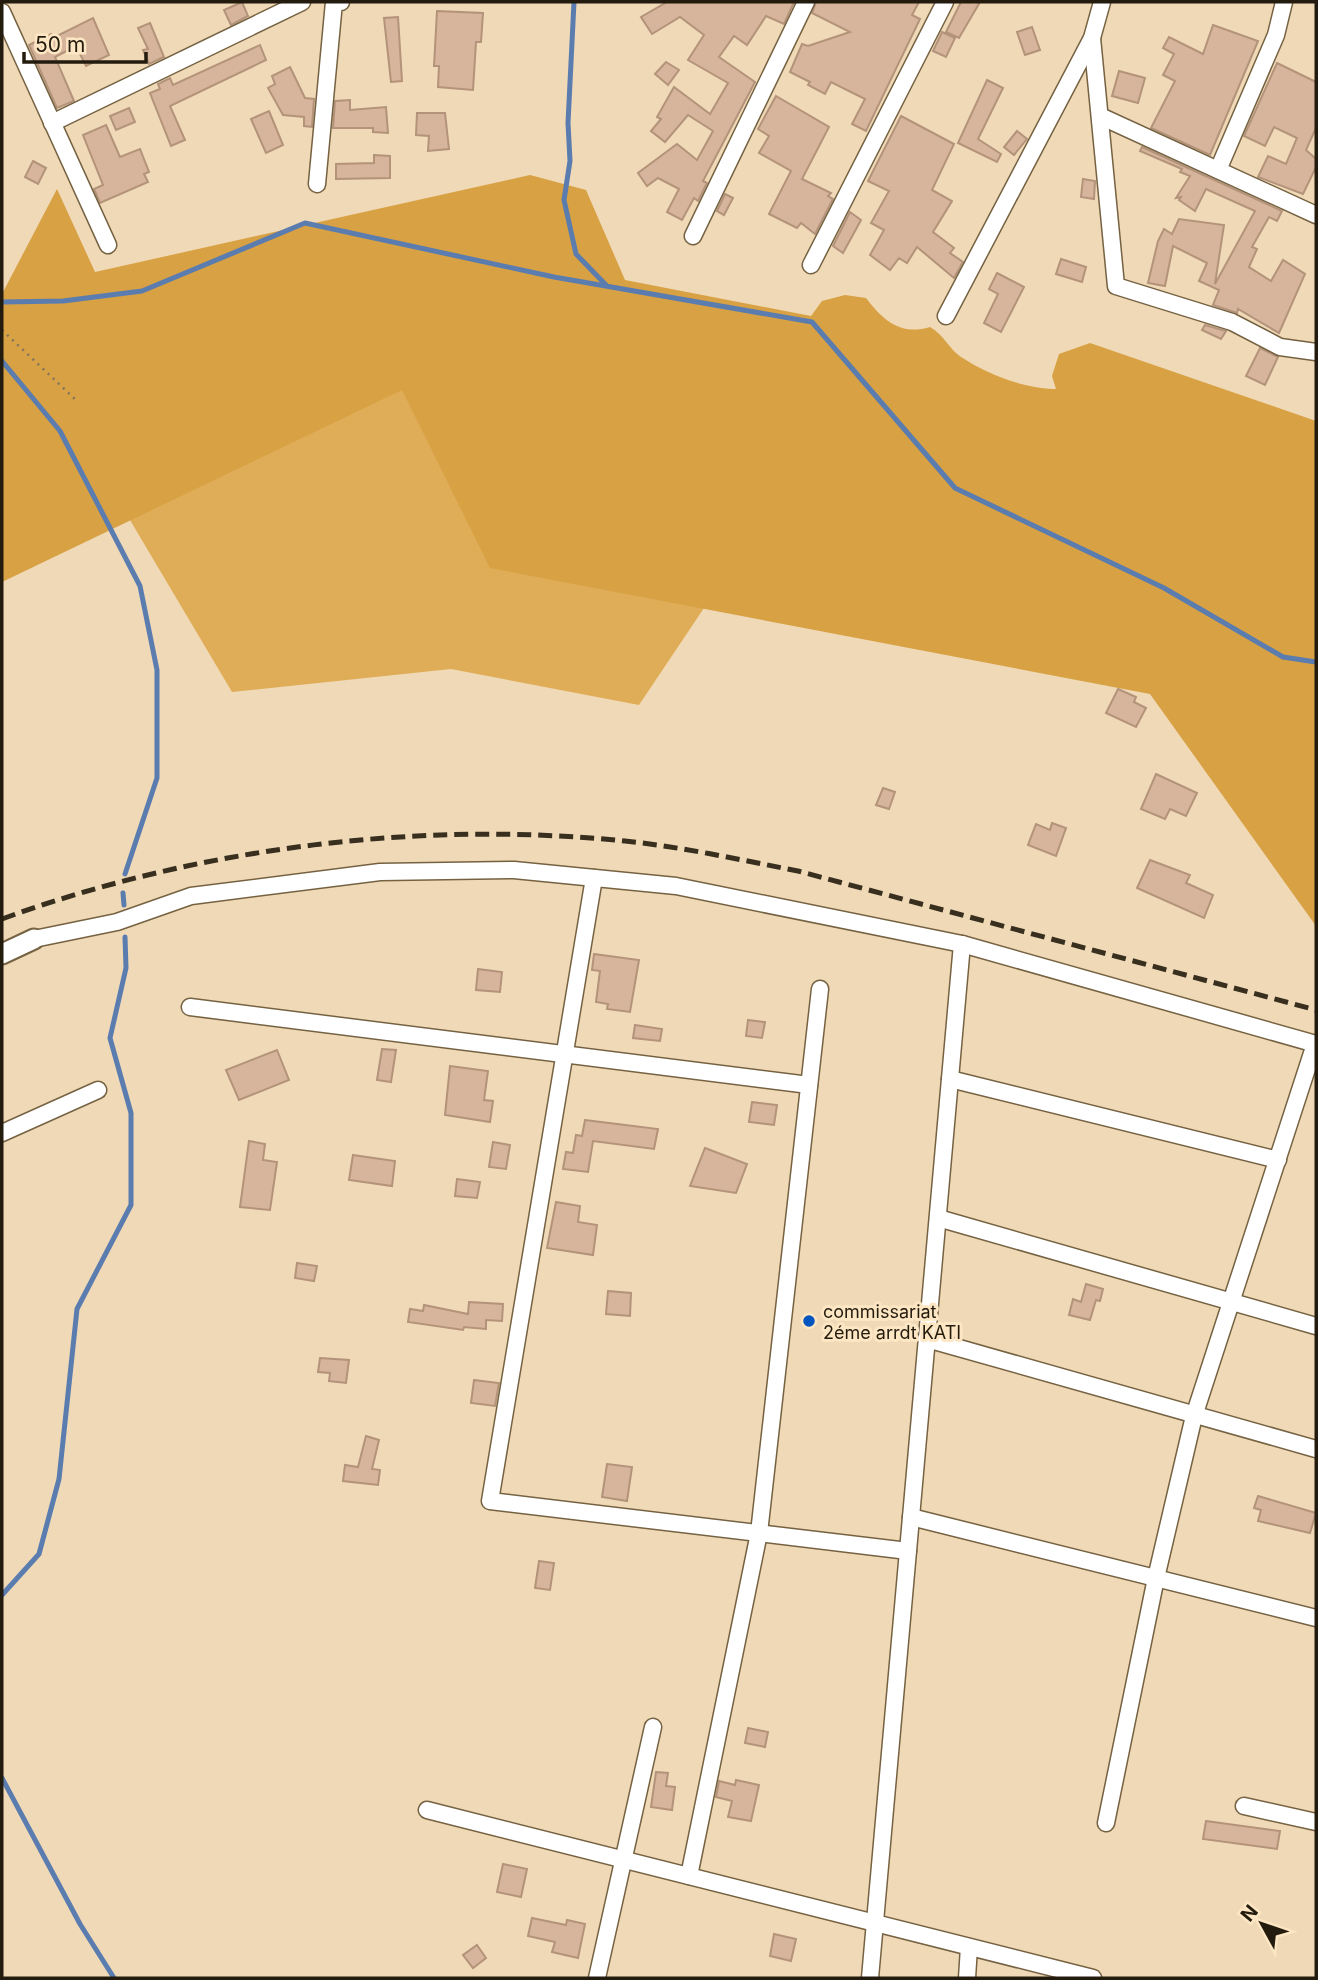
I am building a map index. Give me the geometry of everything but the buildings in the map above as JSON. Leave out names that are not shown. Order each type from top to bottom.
[{"type":"street","points":[[52,123],[302,2]]},
{"type":"street","points":[[317,184],[334,2],[341,2]]},
{"type":"street","points":[[693,236],[807,2]]},
{"type":"street","points":[[811,265],[945,2]]},
{"type":"street","points":[[946,316],[1092,38],[1102,2]]},
{"type":"street","points":[[1218,170],[1276,35],[1283,2]]},
{"type":"street","points":[[2,12],[108,245]]},
{"type":"street","points":[[1092,38],[1116,286],[1232,321],[1280,346],[1316,352]]},
{"type":"street","points":[[1100,116],[1316,215]]},
{"type":"street","points":[[2,954],[34,939],[117,922],[191,896],[380,872],[514,870],[676,886],[962,944],[1315,1044],[1194,1416],[1156,1578],[1107,1823]]},
{"type":"street","points":[[594,878],[490,1500],[908,1551]]},
{"type":"street","points":[[870,1978],[962,944]]},
{"type":"street","points":[[689,1877],[759,1533],[820,989]]},
{"type":"street","points":[[190,1007],[809,1085]]},
{"type":"street","points":[[950,1079],[1278,1160]]},
{"type":"street","points":[[2,1133],[98,1090]]},
{"type":"street","points":[[938,1219],[1316,1326]]},
{"type":"street","points":[[927,1339],[1316,1449]]},
{"type":"street","points":[[911,1517],[1316,1618]]},
{"type":"street","points":[[597,1978],[653,1727]]},
{"type":"street","points":[[1244,1806],[1316,1822]]},
{"type":"street","points":[[428,1810],[689,1877],[875,1921],[1089,1978]]},
{"type":"street","points":[[967,1978],[969,1947]]},
{"type":"path","points":[[2,330],[76,401]]},
{"type":"shaded area","points":[[530,175],[586,190],[625,280],[811,316],[822,301],[845,295],[866,298],[893,324],[910,329],[930,327],[957,354],[971,363],[994,375],[1044,388],[1056,389],[1052,376],[1059,354],[1090,343],[1316,421],[1316,926],[1150,694],[490,568],[402,390],[2,582],[2,294],[57,189],[95,272]]},
{"type":"shaded area","points":[[249,327],[773,505],[639,705],[451,669],[232,692],[108,483]]},
{"type":"waterway","points":[[574,2],[568,123],[570,161],[564,200],[576,254],[606,285]]},
{"type":"waterway","points":[[2,302],[63,301],[142,291],[305,223],[554,277],[812,322],[955,488],[1164,588],[1283,657],[1316,662]]},
{"type":"waterway","points":[[2,361],[60,431],[140,586],[157,670],[157,778],[125,874]]},
{"type":"waterway","points":[[123,893],[124,905]]},
{"type":"waterway","points":[[2,1595],[39,1554],[59,1479],[77,1309],[131,1205],[131,1113],[110,1038],[126,968],[125,937]]},
{"type":"waterway","points":[[2,1778],[80,1924],[114,1978]]},
{"type":"railway","points":[[2,919],[76,894],[152,874],[230,858],[389,838],[468,834],[547,835],[647,844],[798,871],[1316,1010]]},
{"type":"place","name":"commissariat 2éme arrdt KATI","points":[[809,1321]]}]
